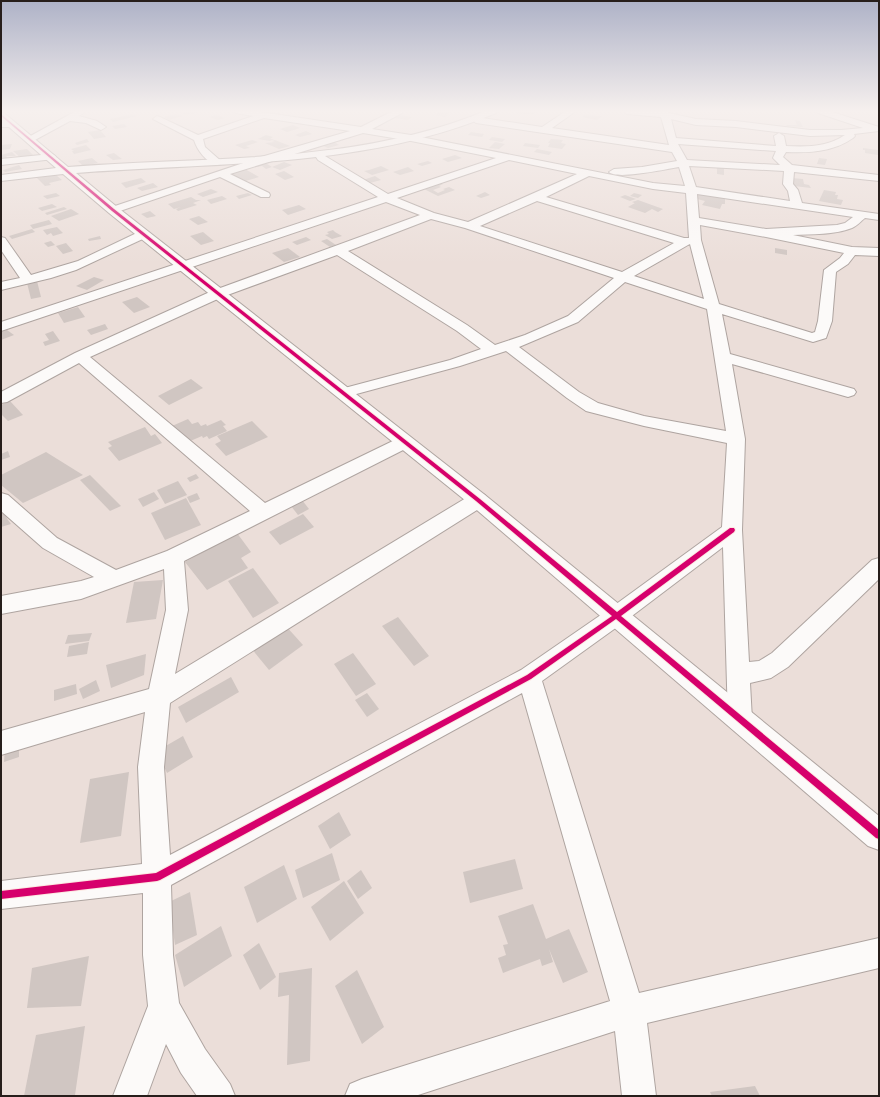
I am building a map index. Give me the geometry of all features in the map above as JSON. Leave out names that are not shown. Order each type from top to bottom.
[{"type":"street","points":[[57,162],[113,210],[217,294],[478,500],[879,835]]},
{"type":"street","points":[[1,178],[67,170],[213,162]]},
{"type":"street","points":[[113,210],[256,162]]},
{"type":"street","points":[[328,162],[387,198],[430,215],[469,226],[813,338],[821,335],[825,321],[830,270],[844,261],[852,251]]},
{"type":"street","points":[[1,326],[493,162]]},
{"type":"street","points":[[534,162],[652,186],[691,190],[879,217]]},
{"type":"street","points":[[783,162],[789,168]]},
{"type":"street","points":[[469,226],[593,174],[642,170],[683,163],[789,168],[820,162]]},
{"type":"street","points":[[844,162],[879,178]]},
{"type":"street","points":[[683,163],[691,190],[694,221],[690,241],[713,306],[736,438],[732,530],[740,720]]},
{"type":"street","points":[[789,168],[788,184],[793,190],[796,206]]},
{"type":"street","points":[[221,174],[265,195]]},
{"type":"street","points":[[536,197],[690,241]]},
{"type":"street","points":[[1,398],[80,356],[151,322],[217,294],[430,215]]},
{"type":"street","points":[[766,233],[838,228],[849,224],[862,215]]},
{"type":"street","points":[[694,221],[766,233],[852,251],[879,252]]},
{"type":"street","points":[[1,286],[63,270],[108,252],[143,234]]},
{"type":"street","points":[[1,241],[28,280]]},
{"type":"street","points":[[343,392],[455,363],[492,350],[509,346],[573,319],[624,277],[690,241]]},
{"type":"street","points":[[338,250],[462,328],[492,350]]},
{"type":"street","points":[[509,346],[592,408],[644,421],[736,438]]},
{"type":"street","points":[[80,356],[262,512]]},
{"type":"street","points":[[723,357],[848,392]]},
{"type":"street","points":[[1,605],[81,590],[174,557],[405,442]]},
{"type":"street","points":[[1,500],[50,543],[115,579]]},
{"type":"street","points":[[1,743],[159,697],[478,500]]},
{"type":"street","points":[[1,895],[156,877],[528,677],[616,616],[732,530]]},
{"type":"street","points":[[174,557],[177,610],[159,697],[151,767],[158,955],[164,1006],[193,1061],[218,1096]]},
{"type":"street","points":[[738,674],[763,671],[780,660],[879,566]]},
{"type":"street","points":[[528,677],[629,1011],[639,1096]]},
{"type":"street","points":[[362,1096],[629,1011],[879,952]]},
{"type":"street","points":[[130,1096],[164,1006]]},
{"type":"building","points":[[79,162],[98,163],[83,166]]},
{"type":"building","points":[[264,162],[272,167],[266,169],[262,166],[256,167],[252,165]]},
{"type":"building","points":[[284,162],[292,165],[280,170],[272,167]]},
{"type":"building","points":[[424,162],[432,163],[422,166],[417,164]]},
{"type":"building","points":[[818,162],[826,162],[825,165],[817,164]]},
{"type":"building","points":[[19,165],[22,169],[5,172],[3,170]]},
{"type":"building","points":[[381,166],[389,170],[372,175],[364,171],[369,170]]},
{"type":"building","points":[[408,167],[414,171],[400,175],[393,172]]},
{"type":"building","points":[[717,167],[724,168],[724,175],[717,174]]},
{"type":"building","points":[[245,169],[259,177],[242,182],[229,173]]},
{"type":"building","points":[[284,171],[294,177],[285,180],[275,174]]},
{"type":"building","points":[[56,175],[62,180],[49,183],[51,185],[45,186],[37,178]]},
{"type":"building","points":[[375,176],[381,180],[366,184],[360,181]]},
{"type":"building","points":[[141,178],[146,182],[126,188],[121,183]]},
{"type":"building","points":[[792,178],[803,179],[804,184],[809,185],[811,188],[794,186]]},
{"type":"building","points":[[438,182],[443,184],[439,186],[441,187],[433,190],[438,193],[449,187],[455,190],[438,196],[422,188]]},
{"type":"building","points":[[153,183],[158,187],[142,191],[137,188]]},
{"type":"building","points":[[211,189],[218,192],[203,197],[197,194]]},
{"type":"building","points":[[824,190],[836,192],[835,195],[838,195],[837,199],[843,200],[841,205],[819,201]]},
{"type":"building","points":[[485,192],[490,195],[481,198],[476,196]]},
{"type":"building","points":[[56,193],[60,196],[47,199],[43,196]]},
{"type":"building","points":[[248,193],[252,195],[239,199],[236,196]]},
{"type":"building","points":[[634,193],[642,195],[638,198],[630,196]]},
{"type":"building","points":[[700,194],[725,198],[725,204],[722,204],[720,209],[702,205],[705,201],[697,199],[696,195]]},
{"type":"building","points":[[625,195],[636,199],[630,201],[620,197]]},
{"type":"building","points":[[222,196],[227,199],[211,204],[207,200]]},
{"type":"building","points":[[191,197],[196,200],[201,200],[193,203],[197,205],[178,211],[176,209],[181,207],[174,209],[168,204]]},
{"type":"building","points":[[638,200],[663,209],[658,212],[652,209],[645,213],[628,207],[635,203],[632,202]]},
{"type":"building","points":[[52,204],[57,207],[42,211],[38,208]]},
{"type":"building","points":[[299,205],[306,209],[288,215],[282,210]]},
{"type":"building","points":[[64,207],[67,209],[47,215],[45,213]]},
{"type":"building","points":[[71,209],[79,214],[59,221],[51,216]]},
{"type":"building","points":[[150,211],[156,216],[147,218],[141,214]]},
{"type":"building","points":[[199,216],[208,222],[198,225],[189,219]]},
{"type":"building","points":[[49,220],[52,224],[33,229],[30,225]]},
{"type":"building","points":[[57,227],[63,233],[53,236],[51,233],[47,235],[43,230]]},
{"type":"building","points":[[32,229],[35,232],[12,239],[9,236]]},
{"type":"building","points":[[333,230],[342,236],[332,239],[325,235],[329,234],[327,232]]},
{"type":"building","points":[[203,232],[214,241],[201,245],[190,236]]},
{"type":"building","points":[[100,236],[101,239],[89,241],[88,239]]},
{"type":"building","points":[[306,237],[311,240],[297,245],[292,242]]},
{"type":"building","points":[[327,239],[336,245],[330,247],[321,241]]},
{"type":"building","points":[[51,241],[55,245],[48,247],[44,243]]},
{"type":"building","points":[[66,243],[73,251],[63,254],[56,246]]},
{"type":"building","points":[[288,248],[300,257],[284,262],[272,253]]},
{"type":"building","points":[[775,248],[787,250],[787,255],[775,253]]},
{"type":"building","points":[[94,277],[104,280],[87,290],[76,286]]},
{"type":"building","points":[[37,281],[41,297],[31,299],[27,283]]},
{"type":"building","points":[[137,297],[150,307],[134,313],[122,302]]},
{"type":"building","points":[[78,307],[85,317],[64,323],[58,313]]},
{"type":"building","points":[[105,324],[108,329],[91,335],[87,330]]},
{"type":"building","points":[[7,330],[14,335],[1,340],[1,332]]},
{"type":"building","points":[[53,331],[60,341],[45,346],[43,342],[49,340],[45,334]]},
{"type":"building","points":[[191,379],[203,388],[169,405],[158,396]]},
{"type":"building","points":[[10,401],[23,415],[8,421],[1,414],[1,405]]},
{"type":"building","points":[[188,419],[192,424],[198,422],[201,426],[206,424],[207,426],[221,420],[226,425],[223,426],[227,431],[209,439],[207,436],[203,438],[202,436],[188,442],[172,426]]},
{"type":"building","points":[[252,421],[268,437],[226,456],[215,444],[221,441],[217,436]]},
{"type":"building","points":[[145,427],[151,436],[155,434],[162,443],[119,461],[108,448],[112,446],[108,442]]},
{"type":"building","points":[[8,451],[10,457],[1,460],[1,454]]},
{"type":"building","points":[[46,452],[83,475],[23,503],[1,485],[1,475]]},
{"type":"building","points":[[196,474],[199,478],[190,482],[187,478]]},
{"type":"building","points":[[90,475],[121,506],[110,511],[80,480]]},
{"type":"building","points":[[178,481],[187,495],[165,504],[157,490]]},
{"type":"building","points":[[154,492],[159,499],[143,507],[138,499]]},
{"type":"building","points":[[197,493],[200,499],[190,503],[187,497]]},
{"type":"building","points":[[186,498],[201,525],[165,540],[151,513]]},
{"type":"building","points":[[302,500],[309,509],[298,515],[291,506]]},
{"type":"building","points":[[4,513],[11,524],[1,527],[1,514]]},
{"type":"building","points":[[303,514],[314,527],[280,545],[269,532]]},
{"type":"building","points":[[237,533],[251,552],[241,558],[248,568],[207,590],[185,562]]},
{"type":"building","points":[[253,568],[279,603],[253,618],[228,581]]},
{"type":"building","points":[[163,580],[156,619],[126,623],[134,582]]},
{"type":"building","points":[[398,617],[429,656],[414,666],[382,626]]},
{"type":"building","points":[[285,625],[303,645],[269,670],[251,648]]},
{"type":"building","points":[[92,633],[89,641],[65,644],[68,635]]},
{"type":"building","points":[[89,642],[87,654],[67,657],[69,646]]},
{"type":"building","points":[[353,653],[376,684],[356,696],[334,664]]},
{"type":"building","points":[[146,654],[144,675],[111,688],[106,665]]},
{"type":"building","points":[[231,677],[239,692],[186,723],[178,707]]},
{"type":"building","points":[[96,680],[100,691],[83,699],[79,689]]},
{"type":"building","points":[[76,684],[77,694],[54,701],[54,690]]},
{"type":"building","points":[[367,693],[379,709],[367,717],[355,700]]},
{"type":"building","points":[[183,736],[193,757],[167,773],[157,751]]},
{"type":"building","points":[[19,743],[19,757],[4,762],[5,747]]},
{"type":"building","points":[[129,772],[121,836],[80,843],[90,779]]},
{"type":"building","points":[[339,812],[351,835],[330,849],[318,826]]},
{"type":"building","points":[[332,853],[340,880],[303,898],[295,870]]},
{"type":"building","points":[[515,859],[523,889],[470,903],[463,872]]},
{"type":"building","points":[[284,865],[297,899],[257,923],[244,887]]},
{"type":"building","points":[[361,870],[372,888],[358,899],[347,881]]},
{"type":"building","points":[[344,881],[364,913],[330,941],[311,907]]},
{"type":"building","points":[[190,892],[197,935],[175,945],[169,902]]},
{"type":"building","points":[[533,904],[546,939],[569,929],[588,972],[563,983],[549,949],[553,962],[542,966],[540,959],[503,973],[498,958],[506,955],[503,945],[508,944],[498,916]]},
{"type":"building","points":[[221,926],[232,956],[184,987],[175,955]]},
{"type":"building","points":[[259,943],[276,977],[260,990],[243,955]]},
{"type":"building","points":[[89,956],[81,1006],[27,1008],[32,968]]},
{"type":"building","points":[[312,968],[310,1061],[287,1065],[289,995],[278,997],[279,973]]},
{"type":"building","points":[[357,970],[384,1027],[362,1044],[335,986]]},
{"type":"building","points":[[85,1026],[75,1095],[24,1096],[36,1035]]},
{"type":"building","points":[[755,1086],[760,1096],[712,1096],[710,1092]]},
{"type":"cycle path","points":[[57,162],[113,210],[478,500],[879,835]]},
{"type":"cycle path","points":[[1,895],[157,877],[529,677],[616,616],[732,530]]}]
